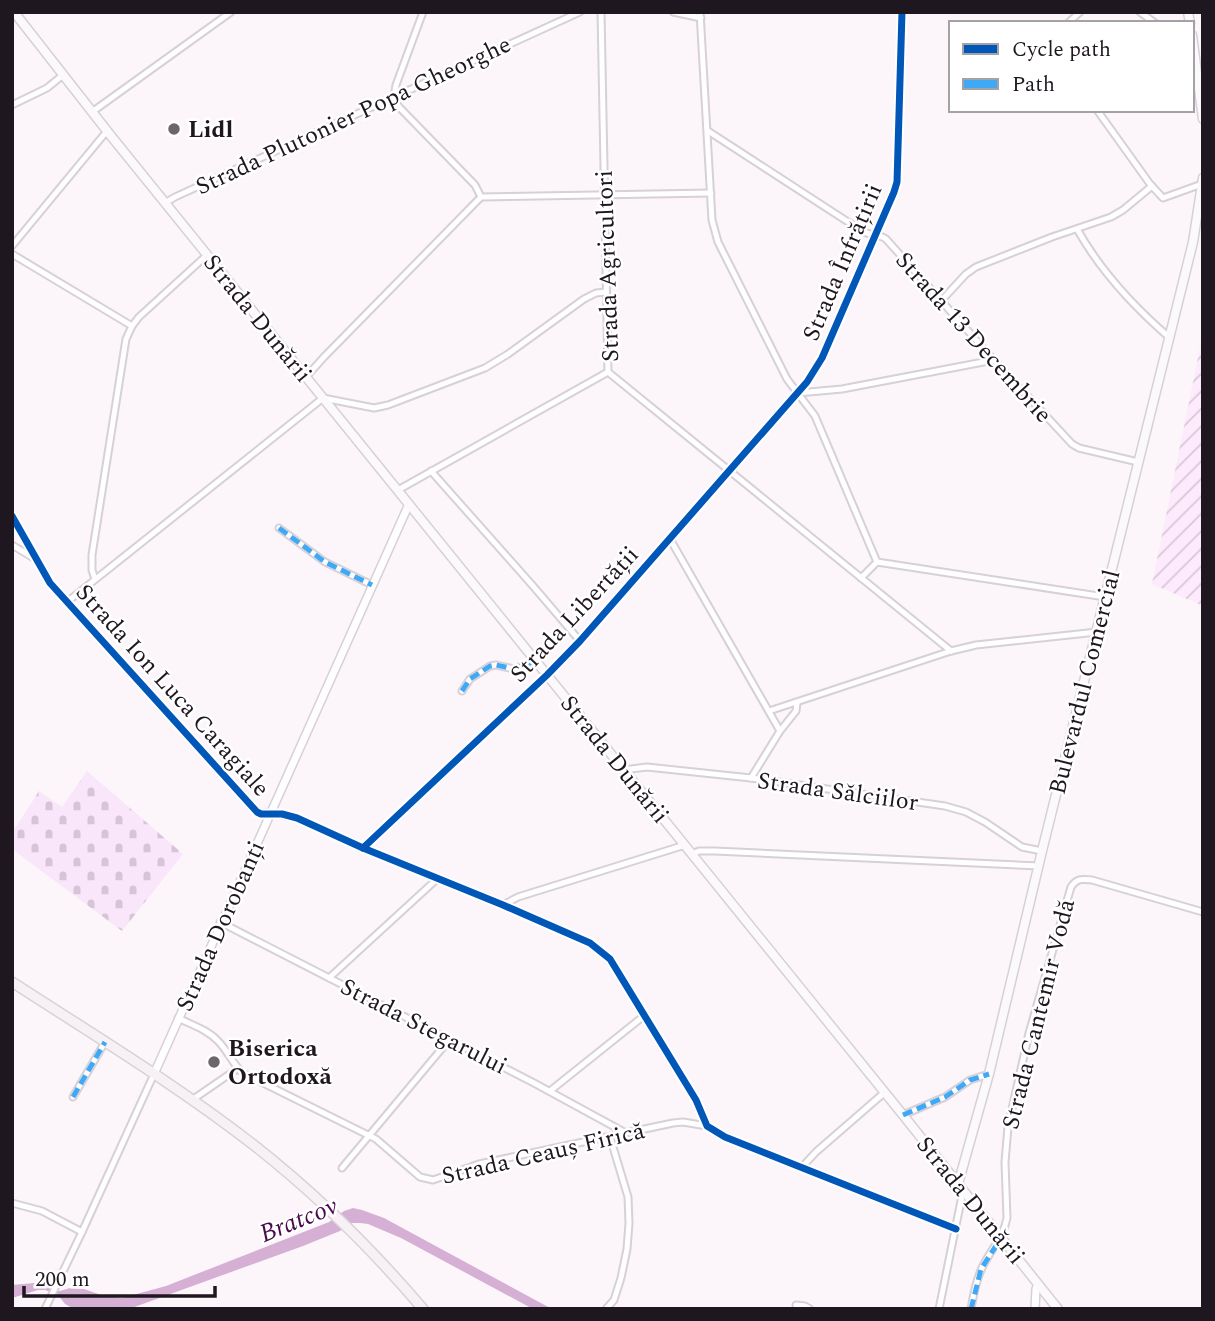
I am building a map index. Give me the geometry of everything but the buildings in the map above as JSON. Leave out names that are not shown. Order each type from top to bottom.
[{"type":"highway","points":[[12,982],[154,1073],[264,1153],[332,1212],[423,1309]]},
{"type":"main road","name":"Strada Dunării","points":[[14,12],[107,131],[1058,1309]]},
{"type":"main road","points":[[1194,50],[1203,119]]},
{"type":"main road","name":"Bulevardul Comercial","points":[[961,1188],[1170,338],[1193,242],[1203,178]]},
{"type":"street","points":[[92,112],[231,12]]},
{"type":"street","points":[[423,12],[396,85],[394,98],[399,107],[475,185],[481,197]]},
{"type":"street","name":"Strada Plutonier Popa Gheorghe","points":[[165,203],[580,12]]},
{"type":"street","name":"Strada Agricultori","points":[[601,12],[608,372],[951,651]]},
{"type":"street","points":[[673,12],[701,15],[712,220],[718,243],[787,379],[815,416],[877,562]]},
{"type":"street","name":"Strada Înfrățirii","points":[[798,393],[822,359],[897,182],[902,12]]},
{"type":"street","points":[[12,105],[47,88],[63,75]]},
{"type":"street","points":[[1098,112],[1163,198],[1202,184]]},
{"type":"street","points":[[12,246],[107,131]]},
{"type":"street","name":"Strada 13 Decembrie","points":[[708,131],[862,231],[886,239],[1072,444],[1138,463]]},
{"type":"street","points":[[942,300],[976,267],[1111,217],[1152,186]]},
{"type":"street","points":[[306,377],[481,197],[711,193]]},
{"type":"street","points":[[1077,229],[1123,291],[1170,338]]},
{"type":"street","points":[[12,254],[132,326]]},
{"type":"street","points":[[95,579],[92,555],[126,339],[139,317],[207,255]]},
{"type":"street","points":[[67,602],[323,398],[380,407],[435,387],[485,368],[584,299],[606,292]]},
{"type":"street","points":[[798,393],[822,392],[994,360]]},
{"type":"street","points":[[398,490],[608,372]]},
{"type":"street","name":"Strada Libertății","points":[[363,848],[580,641],[798,393]]},
{"type":"street","points":[[431,471],[580,641]]},
{"type":"street","name":"Strada Dorobanți","points":[[45,1309],[409,504]]},
{"type":"street","name":"Strada Ion Luca Caragiale","points":[[12,516],[50,583],[261,814],[296,818],[590,943],[610,959],[696,1100],[707,1126]]},
{"type":"street","points":[[279,528],[325,562],[372,585]]},
{"type":"street","points":[[670,539],[780,731]]},
{"type":"street","points":[[12,545],[37,560]]},
{"type":"street","points":[[860,578],[877,562]]},
{"type":"street","points":[[877,562],[1105,597]]},
{"type":"street","points":[[769,711],[951,651],[976,645],[1097,632]]},
{"type":"street","points":[[462,691],[470,679],[490,666],[514,669],[535,661]]},
{"type":"street","points":[[751,778],[796,710],[797,703]]},
{"type":"street","name":"Strada Sălciilor","points":[[623,769],[648,767],[751,778],[945,806],[966,812],[985,822],[1022,847],[1042,851]]},
{"type":"street","points":[[503,905],[518,897],[685,845]]},
{"type":"street","points":[[692,854],[715,850],[1039,866]]},
{"type":"street","points":[[329,978],[437,878]]},
{"type":"street","name":"Strada Cantemir Vodă","points":[[1001,1238],[1007,1218],[1005,1162],[1008,1127],[1029,1033],[1075,880],[1092,880],[1203,912]]},
{"type":"street","name":"Strada Stegarului","points":[[220,922],[550,1091],[625,1133]]},
{"type":"street","points":[[550,1091],[645,1015]]},
{"type":"street","name":"Strada Ceauș Firică","points":[[178,1018],[215,1038],[237,1069],[243,1073],[370,1136],[386,1146],[420,1177],[433,1180],[480,1164],[673,1123],[707,1126]]},
{"type":"street","points":[[342,1168],[449,1040]]},
{"type":"street","points":[[73,1097],[105,1042]]},
{"type":"street","points":[[192,1100],[237,1069]]},
{"type":"street","points":[[903,1115],[945,1097],[970,1080],[989,1074]]},
{"type":"street","points":[[802,1167],[885,1092]]},
{"type":"street","points":[[707,1126],[724,1136],[956,1229]]},
{"type":"street","points":[[606,1309],[614,1300],[621,1278],[629,1223],[628,1197],[610,1136]]},
{"type":"street","points":[[939,1309],[956,1229],[961,1188]]},
{"type":"street","points":[[12,1203],[42,1211],[82,1232]]},
{"type":"street","points":[[971,1309],[981,1269],[1001,1238]]},
{"type":"street","points":[[1035,1309],[1038,1284]]},
{"type":"street","points":[[796,1306],[810,1309]]},
{"type":"shaded area","points":[[1203,333],[1203,606],[1152,584]]},
{"type":"shaded area","points":[[353,1208],[384,1218],[552,1309],[533,1309],[401,1238],[360,1223],[352,1223],[340,1231],[303,1246],[129,1309],[74,1309],[65,1304],[58,1295],[45,1290],[12,1298],[12,1285],[34,1283],[60,1291],[70,1288],[84,1289],[104,1296],[122,1298],[166,1286],[329,1222]]},
{"type":"green space","points":[[87,771],[183,854],[122,931],[12,849],[12,833],[39,791],[62,807]]},
{"type":"marked path","points":[[279,528],[325,562],[372,585]]},
{"type":"marked path","points":[[462,691],[470,679],[490,666],[514,669],[535,661]]},
{"type":"marked path","points":[[73,1097],[105,1042]]},
{"type":"marked path","points":[[903,1115],[945,1097],[970,1080],[989,1074]]},
{"type":"marked path","points":[[971,1309],[981,1269],[1001,1238]]},
{"type":"cycle path","points":[[363,848],[580,641],[807,382],[822,358],[897,182],[902,12]]},
{"type":"cycle path","points":[[12,516],[50,583],[257,812],[297,818],[590,943],[610,959],[696,1100],[707,1126],[725,1137],[956,1229]]},
{"type":"place","name":"Lidl","points":[[174,129]]},
{"type":"place","name":"Biserica Ortodoxă","points":[[214,1062]]},
{"type":"water label","name":"Bratcov","points":[[298,1219]]}]
